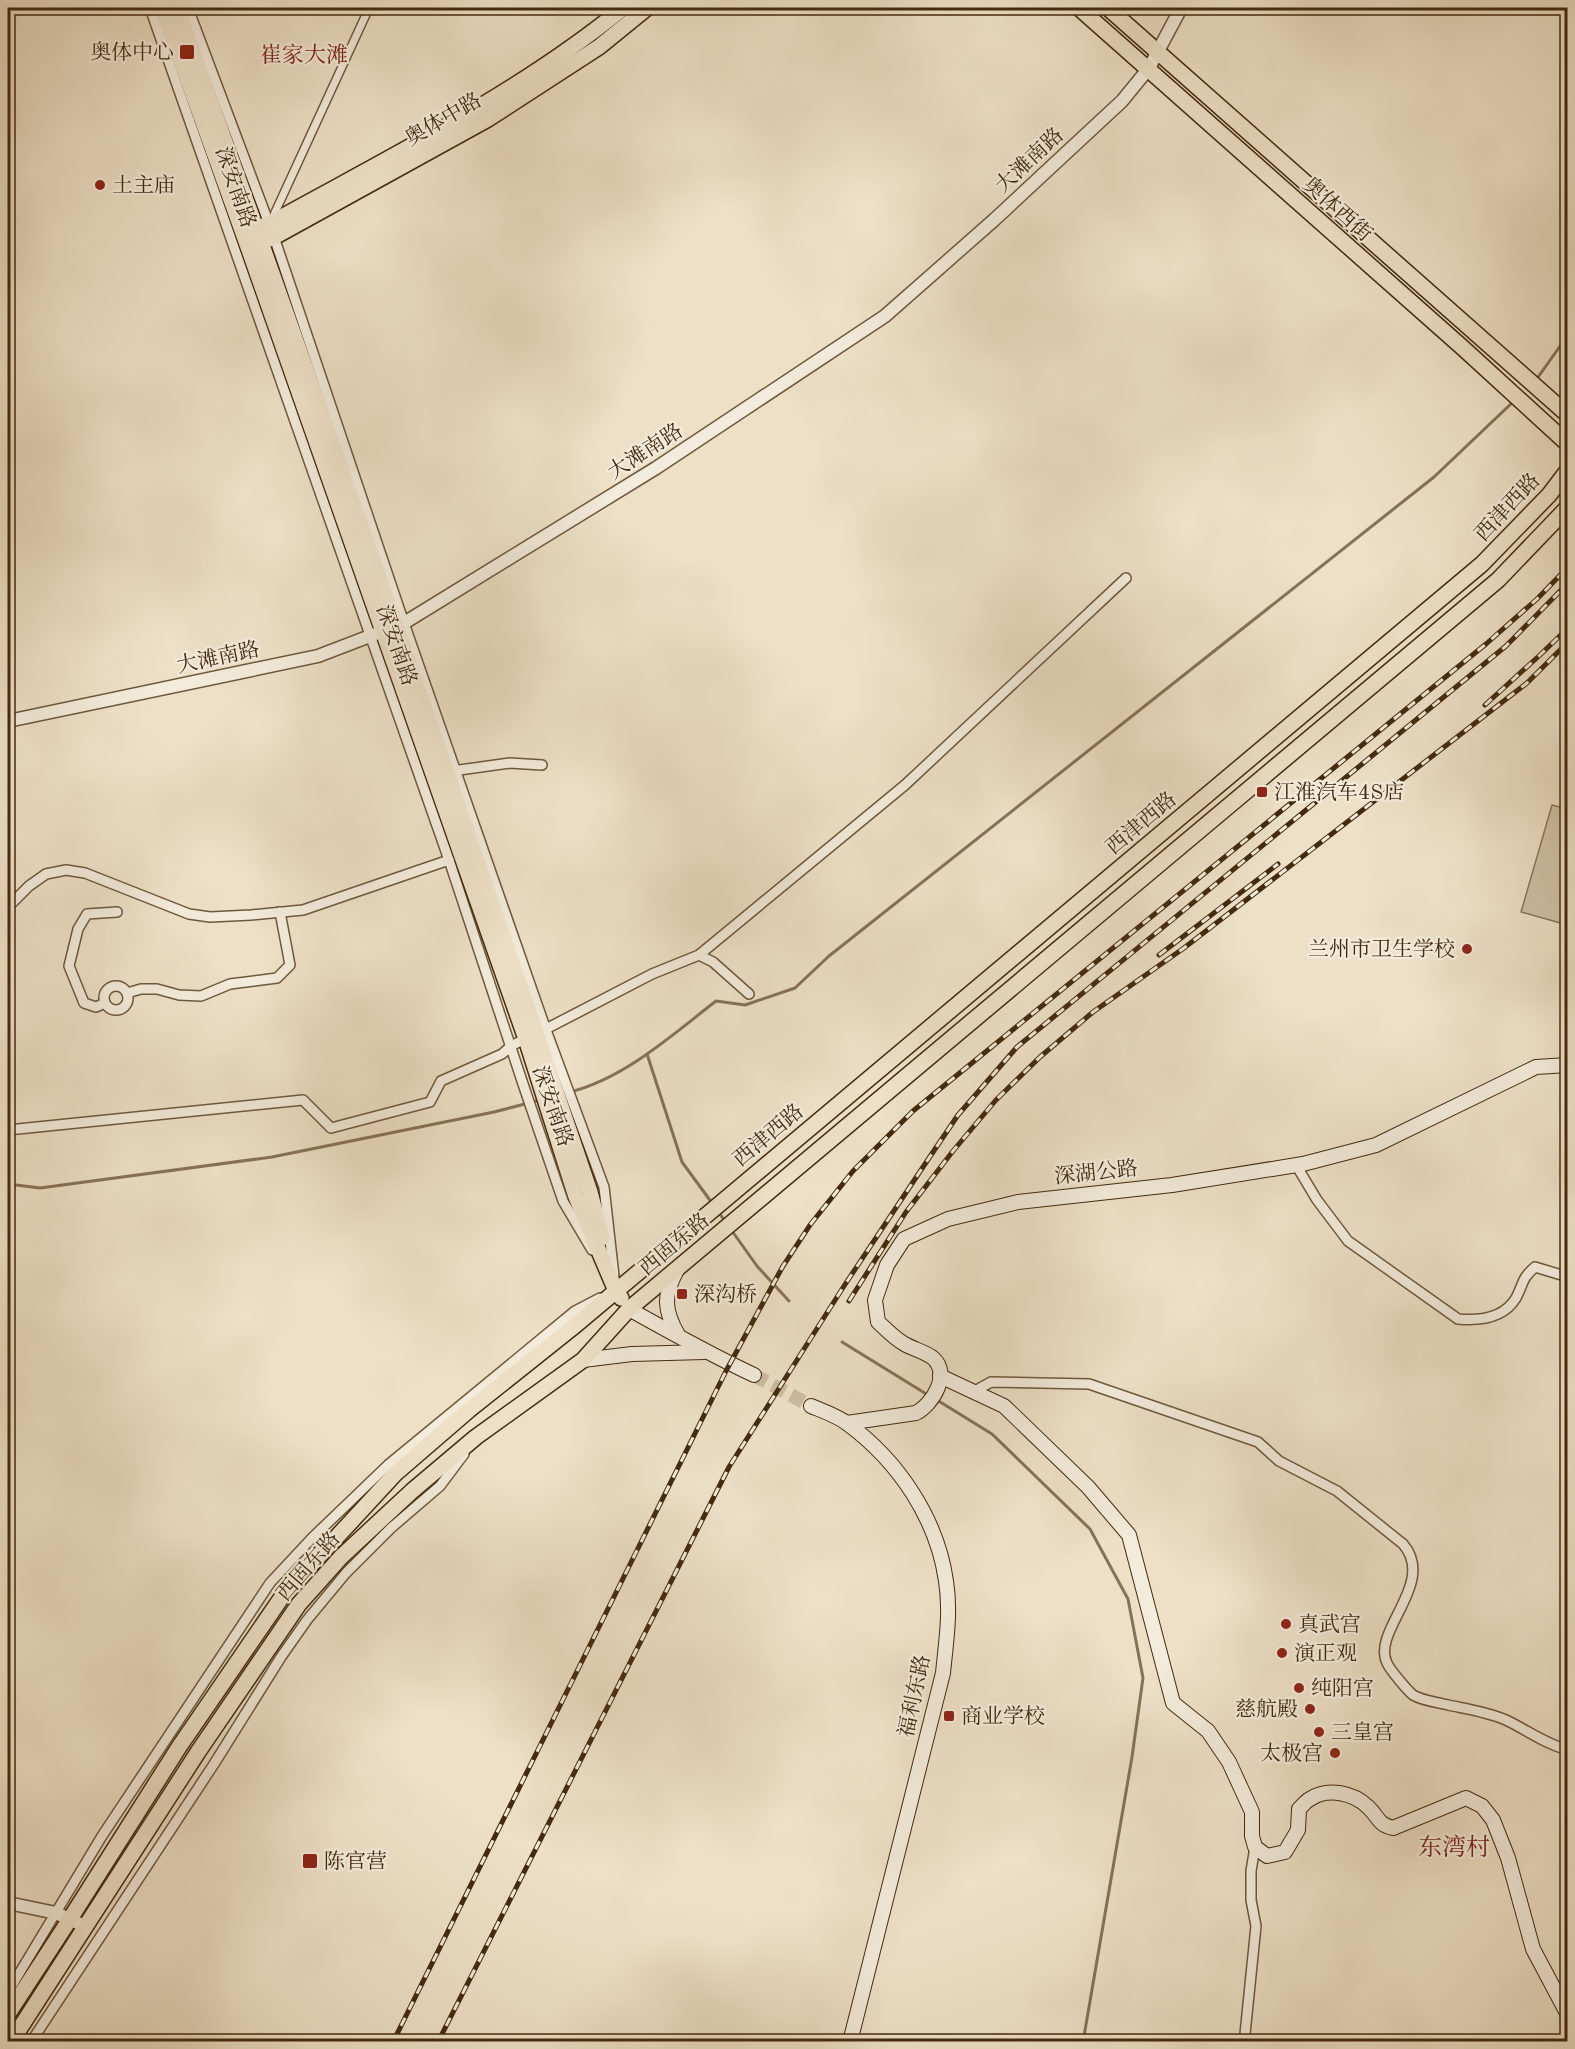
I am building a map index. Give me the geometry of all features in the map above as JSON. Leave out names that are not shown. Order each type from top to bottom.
[{"type":"main road","name":"深安南路","points":[[162,8],[258,235]]},
{"type":"main road","name":"深安南路","points":[[177,8],[258,235],[388,629],[552,1077],[583,1194],[616,1291]]},
{"type":"main road","name":"奥体中路","points":[[258,235],[479,106],[591,33],[622,15],[647,8]]},
{"type":"main road","name":"奥体西街","points":[[1079,8],[1149,68],[1568,444]]},
{"type":"main road","name":"奥体西街","points":[[1108,8],[1564,411]]},
{"type":"main road","name":"西津西路","points":[[729,1195],[1482,564],[1549,495],[1568,470]]},
{"type":"main road","name":"西津西路","points":[[743,1214],[1498,580],[1568,507]]},
{"type":"main road","name":"深安南路","points":[[388,629],[451,771],[536,1034]]},
{"type":"main road","name":"深湖公路","points":[[940,1376],[939,1366],[932,1358],[901,1342],[878,1322],[875,1300],[887,1265],[904,1239],[948,1219],[1018,1202],[1172,1185],[1296,1166],[1376,1145],[1536,1067],[1568,1065]]},
{"type":"main road","name":"西固东路","points":[[8,2014],[63,1916],[284,1594],[396,1473],[729,1195]]},
{"type":"main road","name":"西固东路","points":[[11,2042],[198,1752],[299,1604],[341,1557],[412,1491],[476,1437],[583,1359],[629,1309],[743,1214]]},
{"type":"main road","points":[[677,1270],[669,1286],[666,1303],[669,1320],[678,1335]]},
{"type":"main road","points":[[616,1291],[629,1309],[678,1335],[704,1352],[754,1375]]},
{"type":"main road","points":[[583,1359],[632,1354],[704,1352]]},
{"type":"main road","points":[[847,1423],[916,1413],[924,1409],[937,1391],[940,1376],[1004,1406],[1088,1487],[1129,1535],[1173,1703],[1208,1731],[1229,1762],[1252,1812],[1252,1836],[1255,1847],[1267,1856],[1285,1852],[1298,1830],[1299,1809],[1311,1798],[1330,1793],[1354,1796],[1369,1808],[1382,1825],[1393,1828],[1466,1798],[1482,1806],[1493,1820],[1508,1858],[1533,1949],[1568,2015]]},
{"type":"main road","name":"福利东路","points":[[811,1406],[847,1423],[890,1462],[918,1500],[938,1545],[946,1581],[948,1623],[943,1673],[850,2042]]},
{"type":"street","name":"深安南路","points":[[150,8],[388,629],[449,860],[523,1084],[583,1194],[616,1291]]},
{"type":"street","name":"深安南路","points":[[188,8],[258,235]]},
{"type":"street","points":[[258,235],[369,8]]},
{"type":"street","name":"大滩南路","points":[[8,720],[318,656],[388,629],[656,468],[885,316],[994,220],[1122,100],[1149,68],[1181,8]]},
{"type":"street","points":[[8,1130],[303,1100],[331,1128],[430,1102],[441,1081],[502,1054],[511,1046],[652,974],[699,955],[905,785],[1126,578]]},
{"type":"street","points":[[451,771],[510,763],[542,765]]},
{"type":"street","points":[[8,907],[29,886],[46,874],[66,870],[85,873],[189,914],[210,917],[303,910],[449,860]]},
{"type":"street","points":[[105,1003],[96,1007],[84,1003],[69,966],[78,929],[87,914],[117,912]]},
{"type":"street","points":[[128,993],[141,989],[156,989],[179,995],[201,996],[230,984],[277,978],[290,965],[280,912]]},
{"type":"street","points":[[699,955],[713,962],[748,994]]},
{"type":"street","points":[[111,986],[121,986],[128,993],[128,1002],[122,1009],[112,1009],[105,1003],[105,993],[111,986]]},
{"type":"street","points":[[1296,1166],[1317,1200],[1348,1241],[1458,1319],[1476,1321],[1509,1308],[1524,1277],[1535,1267],[1568,1277]]},
{"type":"street","points":[[973,1392],[991,1382],[1089,1384],[1258,1442],[1279,1461],[1337,1491],[1411,1553],[1414,1575],[1400,1612],[1390,1629],[1385,1648],[1386,1662],[1412,1694],[1429,1701],[1504,1719],[1555,1747],[1568,1750]]},
{"type":"street","points":[[31,2042],[307,1620],[353,1566],[391,1528],[440,1486],[476,1437]]},
{"type":"street","points":[[1247,2042],[1245,2034],[1256,1926],[1251,1900],[1251,1871],[1255,1847]]},
{"type":"street","points":[[8,1903],[63,1916],[100,1936]]},
{"type":"street","points":[[8,1992],[63,1916]]},
{"type":"shaded area","points":[[1552,805],[1567,809],[1568,912],[1564,924],[1521,912]]},
{"type":"waterway","points":[[1536,380],[1568,335]]},
{"type":"waterway","points":[[570,1092],[610,1077],[629,1066],[716,1001],[745,1005],[795,988],[829,956],[1434,477],[1514,401]]},
{"type":"waterway","points":[[647,1054],[682,1162],[712,1203]]},
{"type":"waterway","points":[[8,1184],[40,1188],[272,1157],[494,1112],[540,1100]]},
{"type":"waterway","points":[[718,1211],[726,1223]]},
{"type":"waterway","points":[[732,1231],[757,1266],[789,1301]]},
{"type":"waterway","points":[[842,1342],[928,1395]]},
{"type":"waterway","points":[[937,1400],[992,1434],[1090,1529],[1128,1599],[1143,1678],[1132,1757],[1083,2042]]},
{"type":"tunnel","points":[[754,1375],[811,1406]]},
{"type":"railway","points":[[393,2042],[726,1371],[783,1266],[810,1225],[853,1171],[913,1111],[1486,644],[1537,599],[1568,567]]},
{"type":"railway","points":[[438,2042],[729,1467],[844,1286],[958,1115],[1017,1047],[1506,646],[1568,583]]},
{"type":"railway","points":[[1485,705],[1568,628]]},
{"type":"railway","points":[[849,1301],[906,1212],[953,1151],[996,1100],[1040,1057],[1093,1012],[1184,948],[1527,683],[1568,642]]},
{"type":"railway","points":[[1159,955],[1278,864]]},
{"type":"place","name":"奥体中心","points":[[187,52]]},
{"type":"place","name":"土主庙","points":[[100,185]]},
{"type":"place","name":"江淮汽车4S店","points":[[1262,792]]},
{"type":"place","name":"兰州市卫生学校","points":[[1467,949]]},
{"type":"place","name":"深沟桥","points":[[682,1294]]},
{"type":"place","name":"真武宫","points":[[1286,1624]]},
{"type":"place","name":"演正观","points":[[1282,1653]]},
{"type":"place","name":"纯阳宫","points":[[1299,1688]]},
{"type":"place","name":"慈航殿","points":[[1310,1709]]},
{"type":"place","name":"商业学校","points":[[949,1716]]},
{"type":"place","name":"三皇宫","points":[[1319,1732]]},
{"type":"place","name":"太极宫","points":[[1335,1753]]},
{"type":"place","name":"陈官营","points":[[310,1861]]},
{"type":"district","name":"崔家大滩","points":[[304,54]]},
{"type":"district","name":"东湾村","points":[[1454,1847]]}]
